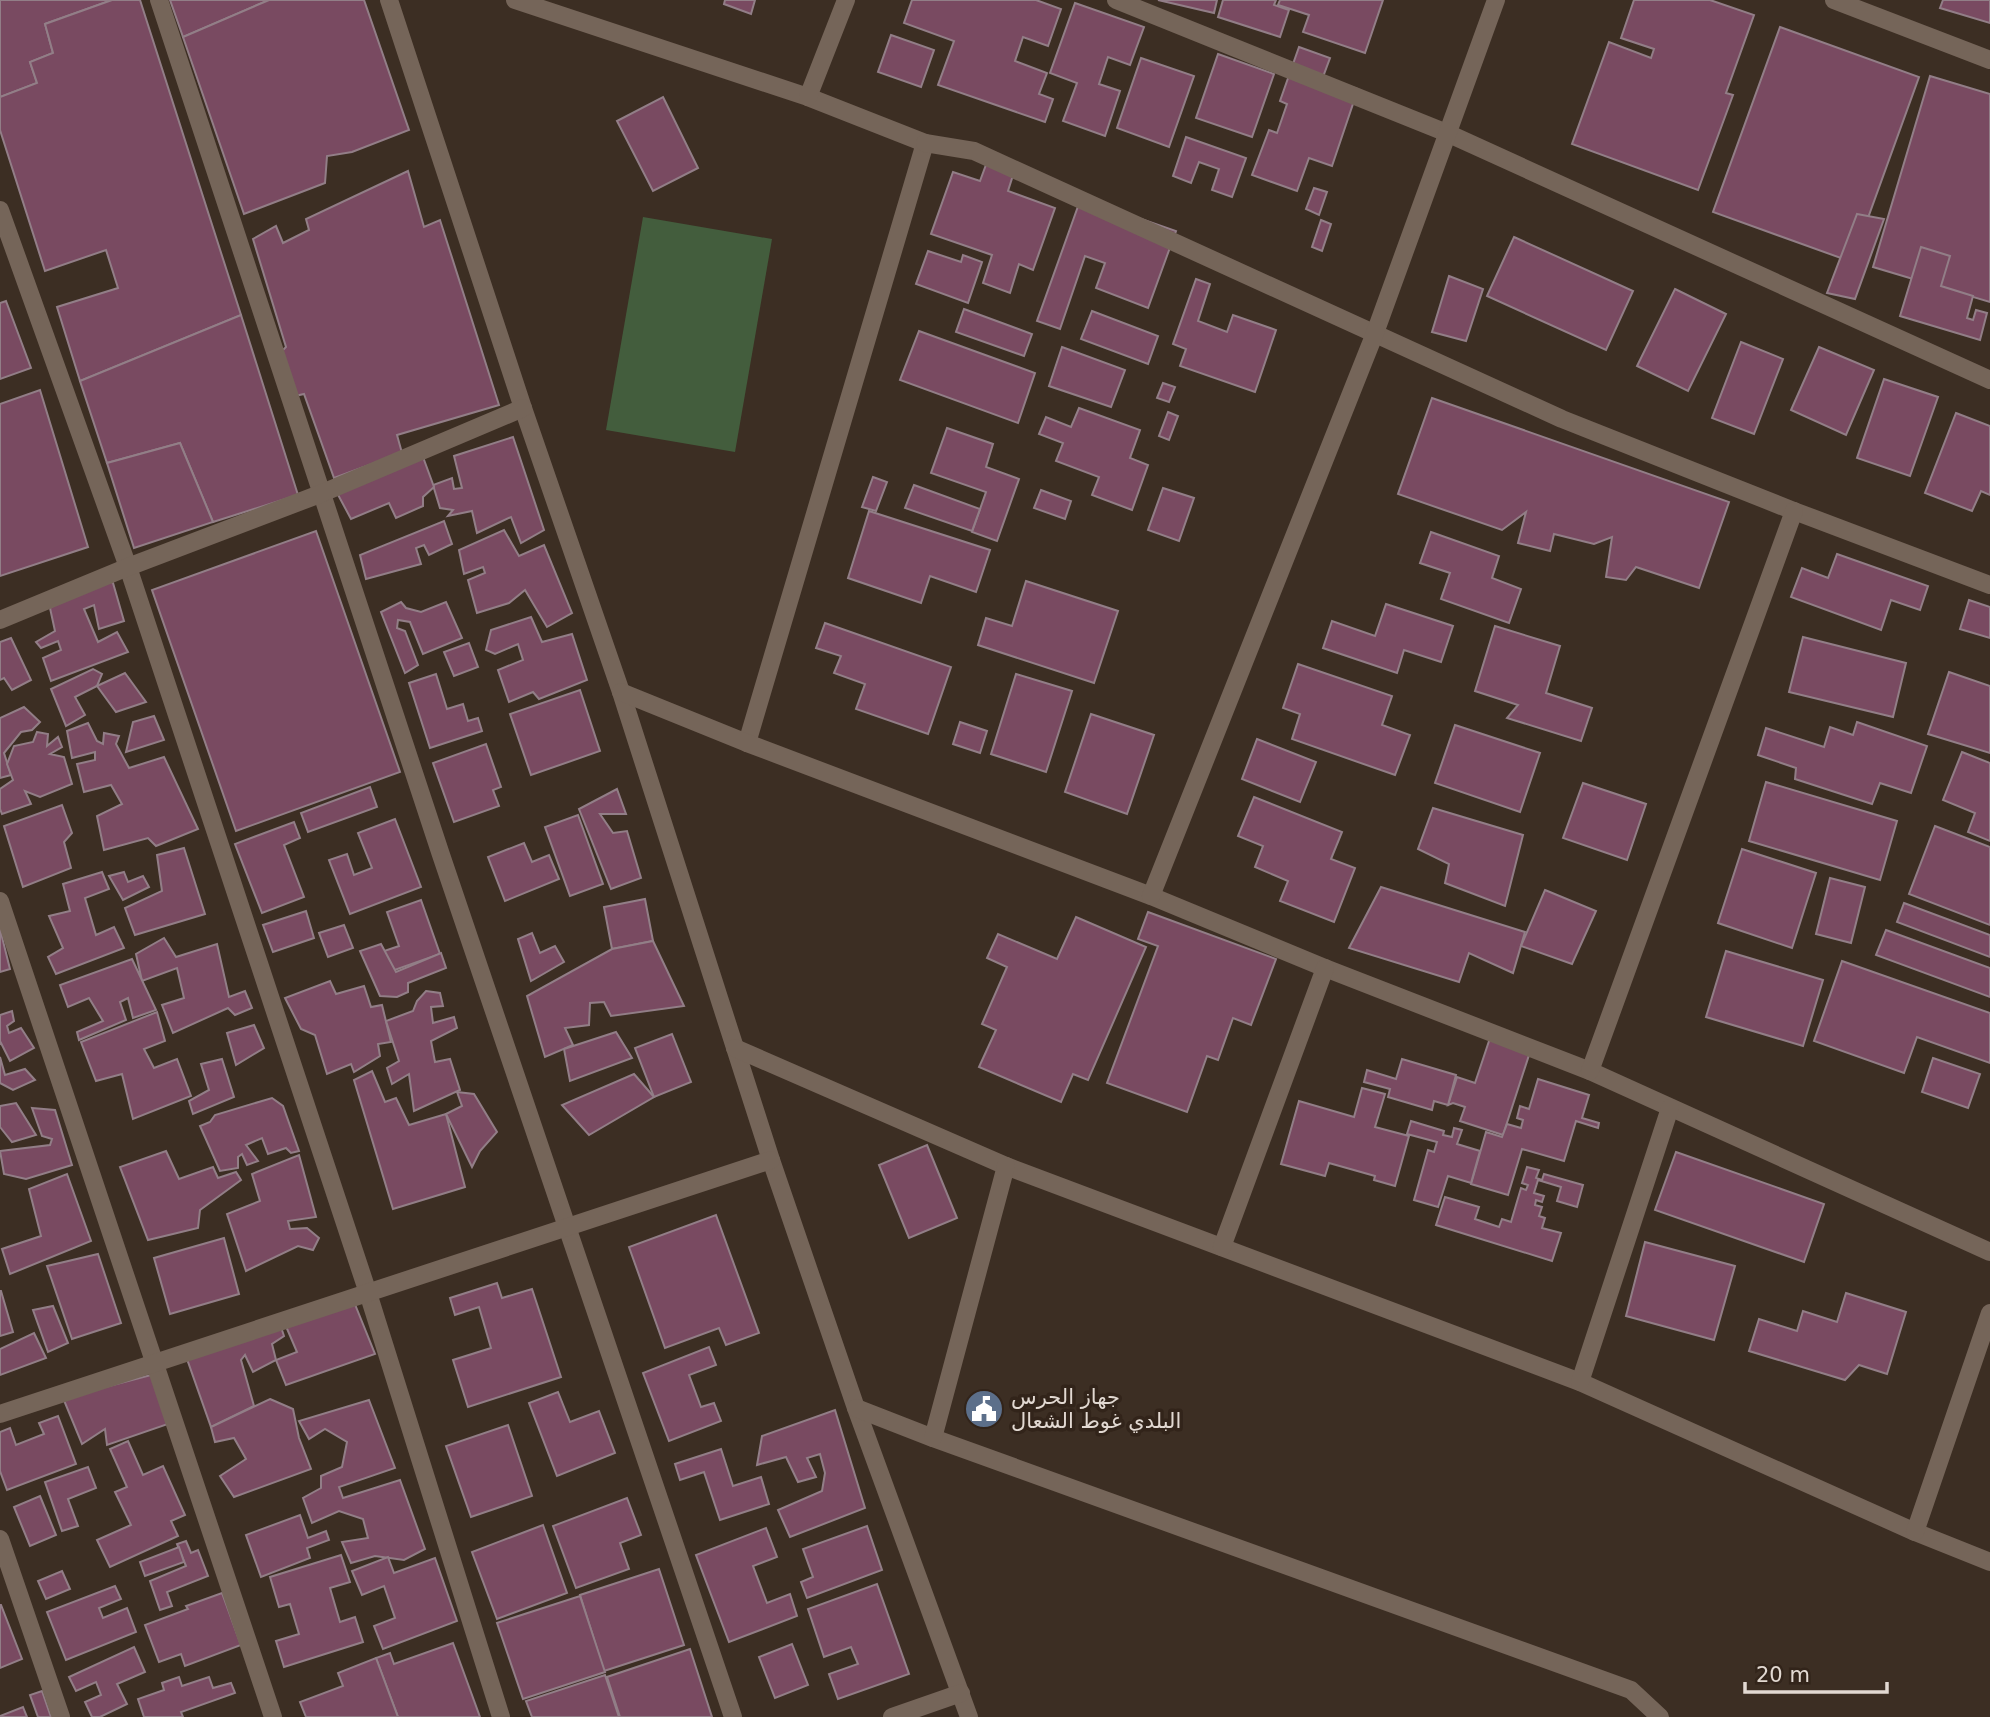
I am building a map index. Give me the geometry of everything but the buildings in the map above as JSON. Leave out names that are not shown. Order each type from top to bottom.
[{"type":"street","points":[[159,0],[320,495],[565,1228],[733,1717]]},
{"type":"street","points":[[388,0],[523,408],[621,692],[771,1160],[856,1408],[969,1717]]},
{"type":"street","points":[[515,0],[808,97],[925,143],[974,151],[1562,419],[1990,585]]},
{"type":"street","points":[[808,97],[846,0]]},
{"type":"street","points":[[1116,0],[1447,133],[1990,380]]},
{"type":"street","points":[[1151,896],[1375,333],[1496,0]]},
{"type":"street","points":[[1834,0],[1990,60]]},
{"type":"street","points":[[747,743],[925,143]]},
{"type":"street","points":[[0,210],[128,567],[368,1293],[501,1717]]},
{"type":"street","points":[[0,620],[128,567],[320,495],[523,408]]},
{"type":"street","points":[[1590,1071],[1794,510]]},
{"type":"street","points":[[621,692],[747,743],[1151,896],[1325,968],[1590,1071],[1990,1252]]},
{"type":"street","points":[[0,901],[273,1717]]},
{"type":"street","points":[[1222,1247],[1325,968]]},
{"type":"street","points":[[735,1048],[1006,1166],[1580,1382],[1915,1532],[1990,1562]]},
{"type":"street","points":[[1580,1382],[1670,1108]]},
{"type":"street","points":[[0,1414],[771,1160]]},
{"type":"street","points":[[933,1438],[1006,1166]]},
{"type":"street","points":[[1915,1532],[1990,1313]]},
{"type":"street","points":[[856,1408],[1631,1690],[1660,1717]]},
{"type":"street","points":[[0,1539],[61,1717]]},
{"type":"street","points":[[892,1717],[961,1693]]},
{"type":"green space","points":[[643,217],[772,239],[735,452],[606,430]]},
{"type":"place","name":"جهاز الحرس البلدي غوط الشعال","points":[[984,1409]]}]
